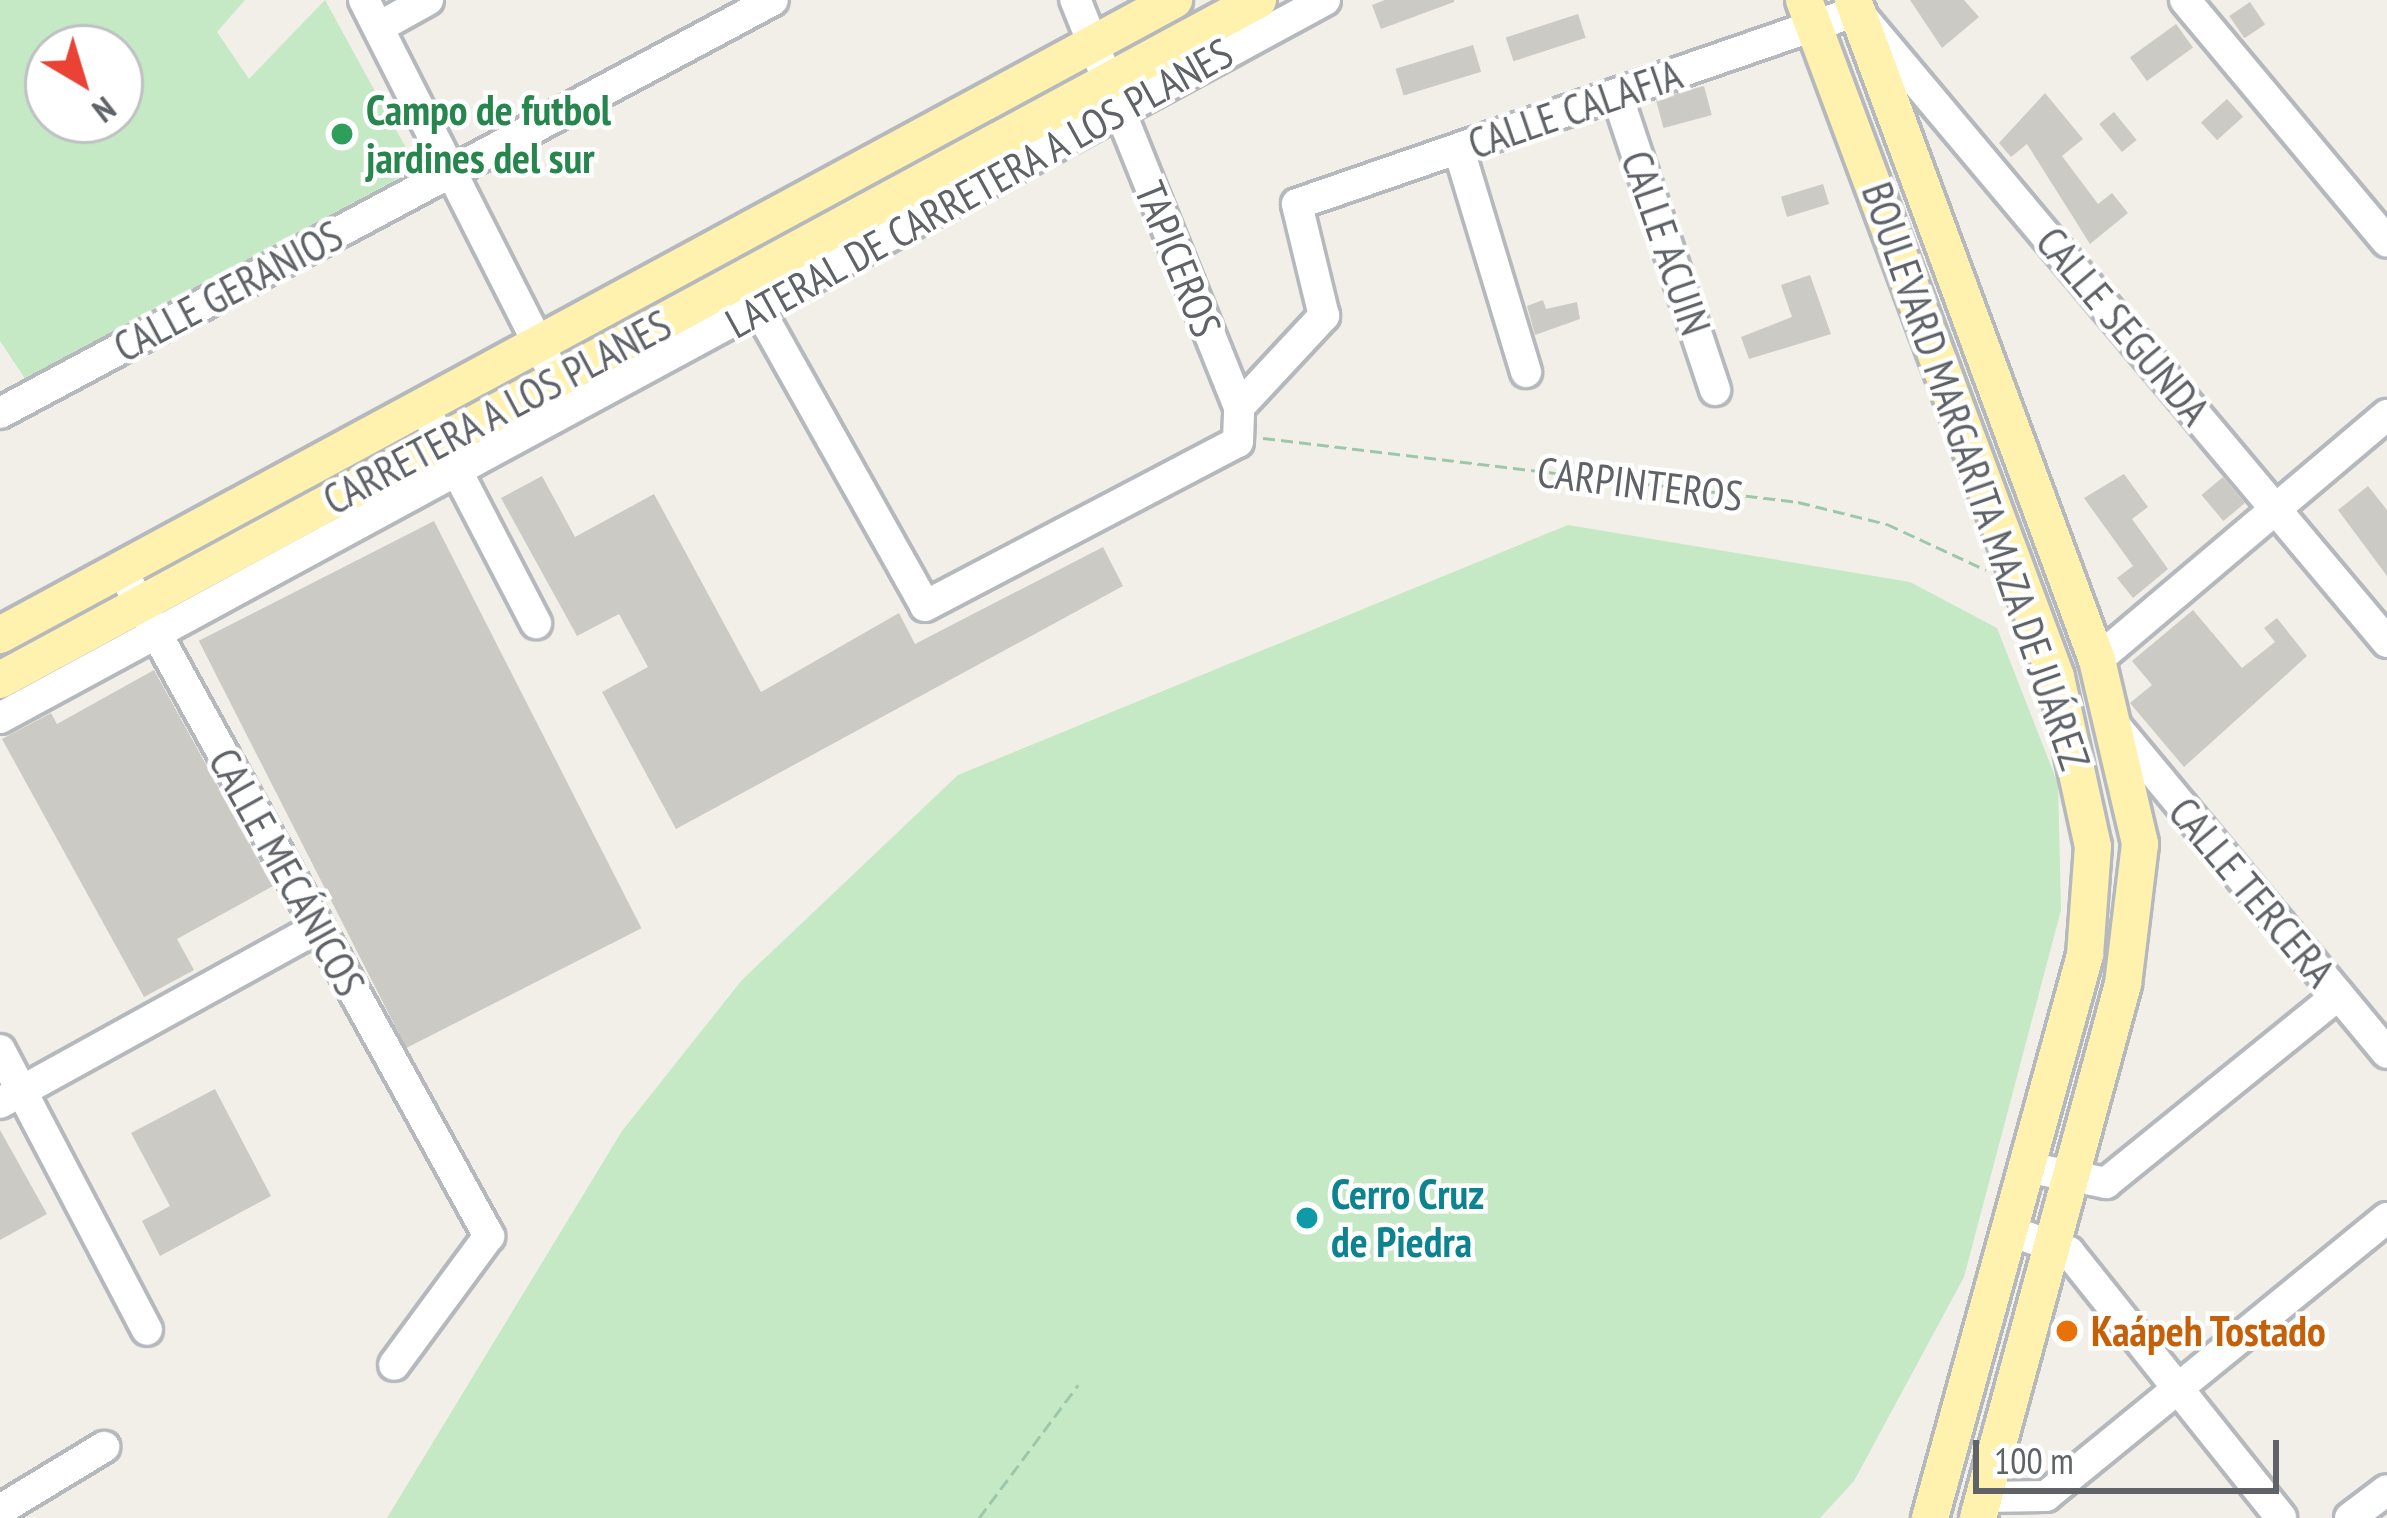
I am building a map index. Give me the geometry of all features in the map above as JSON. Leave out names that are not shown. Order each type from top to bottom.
[{"type":"main road","name":"CARRETERA A LOS PLANES","points":[[0,635],[1174,0]]},
{"type":"main road","name":"CARRETERA A LOS PLANES","points":[[4,668],[449,456],[557,381],[750,295],[994,144],[1112,97],[1258,0]]},
{"type":"main road","name":"BOULEVARD MARGARITA MAZA DE JUÁREZ","points":[[1855,6],[2097,659],[2118,729],[2139,901],[1981,1508]]},
{"type":"main road","name":"BOULEVARD MARGARITA MAZA DE JUÁREZ","points":[[1809,13],[2021,586],[2084,775],[2093,846],[2085,955],[1930,1518]]},
{"type":"street","points":[[428,0],[371,13],[455,169],[557,381]]},
{"type":"street","name":"CALLE GERANIOS","points":[[0,413],[773,0]]},
{"type":"street","name":"TAPICEROS","points":[[1075,0],[1242,422]]},
{"type":"street","name":"LATERAL DE CARRETERA A LOS PLANES","points":[[0,718],[158,637],[449,456],[1112,97],[1325,0]]},
{"type":"street","points":[[2186,0],[2387,242]]},
{"type":"street","name":"CALLE CALAFIA","points":[[1242,422],[1324,316],[1295,208],[1616,95],[1809,13],[1855,6]]},
{"type":"street","name":"CALLE SEGUNDA","points":[[1855,6],[2387,642]]},
{"type":"street","name":"CALLE ACUIN","points":[[1616,95],[1715,390]]},
{"type":"street","points":[[1459,150],[1526,372]]},
{"type":"street","points":[[750,295],[925,606],[1242,422]]},
{"type":"street","points":[[424,406],[536,623]]},
{"type":"street","points":[[2097,659],[2387,415]]},
{"type":"street","name":"CALLE MECÁNICOS","points":[[122,571],[490,1244],[394,1365]]},
{"type":"street","name":"CALLE TERCERA","points":[[2118,729],[2387,1053]]},
{"type":"street","points":[[11,1097],[317,928]]},
{"type":"street","points":[[2026,1167],[2068,1182],[2106,1183],[2338,995]]},
{"type":"street","points":[[0,1049],[11,1097],[147,1330]]},
{"type":"street","points":[[1981,1508],[2054,1507],[2181,1388],[2387,1219]]},
{"type":"street","points":[[2008,1230],[2052,1239],[2181,1388],[2281,1518]]},
{"type":"street","points":[[0,1510],[104,1447]]},
{"type":"street","points":[[2350,1518],[2387,1490]]},
{"type":"path","name":"CARPINTEROS","points":[[1242,422],[1798,502],[1887,524],[2021,586]]},
{"type":"path","points":[[979,1518],[1078,1385]]},
{"type":"green space","points":[[0,0],[245,0],[217,32],[249,79],[325,0],[417,168],[26,380],[0,341]]},
{"type":"green space","points":[[1568,525],[1910,582],[1997,628],[2058,784],[2061,910],[1964,1277],[1854,1481],[1820,1518],[387,1518],[622,1131],[742,980],[958,775]]},
{"type":"building","points":[[1385,0],[1454,2],[1381,29],[1372,5]]},
{"type":"building","points":[[1910,0],[1964,0],[1979,17],[1942,48]]},
{"type":"building","points":[[2250,2],[2265,24],[2244,38],[2229,16]]},
{"type":"building","points":[[1578,14],[1586,38],[1513,61],[1506,37]]},
{"type":"building","points":[[2176,24],[2193,47],[2147,81],[2130,58]]},
{"type":"building","points":[[1473,45],[1481,72],[1404,95],[1396,69]]},
{"type":"building","points":[[1704,86],[1712,115],[1663,128],[1656,99]]},
{"type":"building","points":[[2045,93],[2083,139],[2062,156],[2098,204],[2112,193],[2128,213],[2090,244],[2027,144],[2011,157],[1999,143]]},
{"type":"building","points":[[2227,99],[2243,117],[2217,140],[2201,122]]},
{"type":"building","points":[[2114,112],[2137,140],[2122,152],[2099,124]]},
{"type":"building","points":[[1823,184],[1829,204],[1787,217],[1781,197]]},
{"type":"building","points":[[1810,275],[1831,334],[1749,359],[1741,337],[1792,317],[1781,285]]},
{"type":"building","points":[[1543,300],[1546,309],[1577,302],[1580,319],[1535,335],[1527,306]]},
{"type":"building","points":[[2124,474],[2148,507],[2132,519],[2168,569],[2133,598],[2117,578],[2133,566],[2084,498]]},
{"type":"building","points":[[542,476],[575,537],[654,494],[761,692],[899,613],[915,644],[1103,547],[1123,586],[676,829],[602,692],[648,667],[619,614],[577,636],[501,498]]},
{"type":"building","points":[[2223,477],[2245,503],[2223,521],[2202,495]]},
{"type":"building","points":[[2368,486],[2387,510],[2387,576],[2338,510]]},
{"type":"building","points":[[434,521],[641,928],[406,1048],[199,641]]},
{"type":"building","points":[[2193,610],[2242,668],[2275,642],[2264,628],[2277,618],[2307,656],[2184,767],[2130,703],[2152,685],[2132,661]]},
{"type":"building","points":[[154,670],[273,886],[177,939],[194,970],[144,997],[2,739],[51,713],[57,724]]},
{"type":"building","points":[[215,1089],[271,1196],[160,1256],[142,1221],[170,1206],[131,1133]]},
{"type":"building","points":[[0,1130],[47,1214],[0,1240]]},
{"type":"place","name":"Campo de futbol jardines del sur","points":[[342,134]]},
{"type":"place","name":"Cerro Cruz de Piedra","points":[[1307,1218]]},
{"type":"place","name":"Kaápeh Tostado","points":[[2067,1331]]}]
